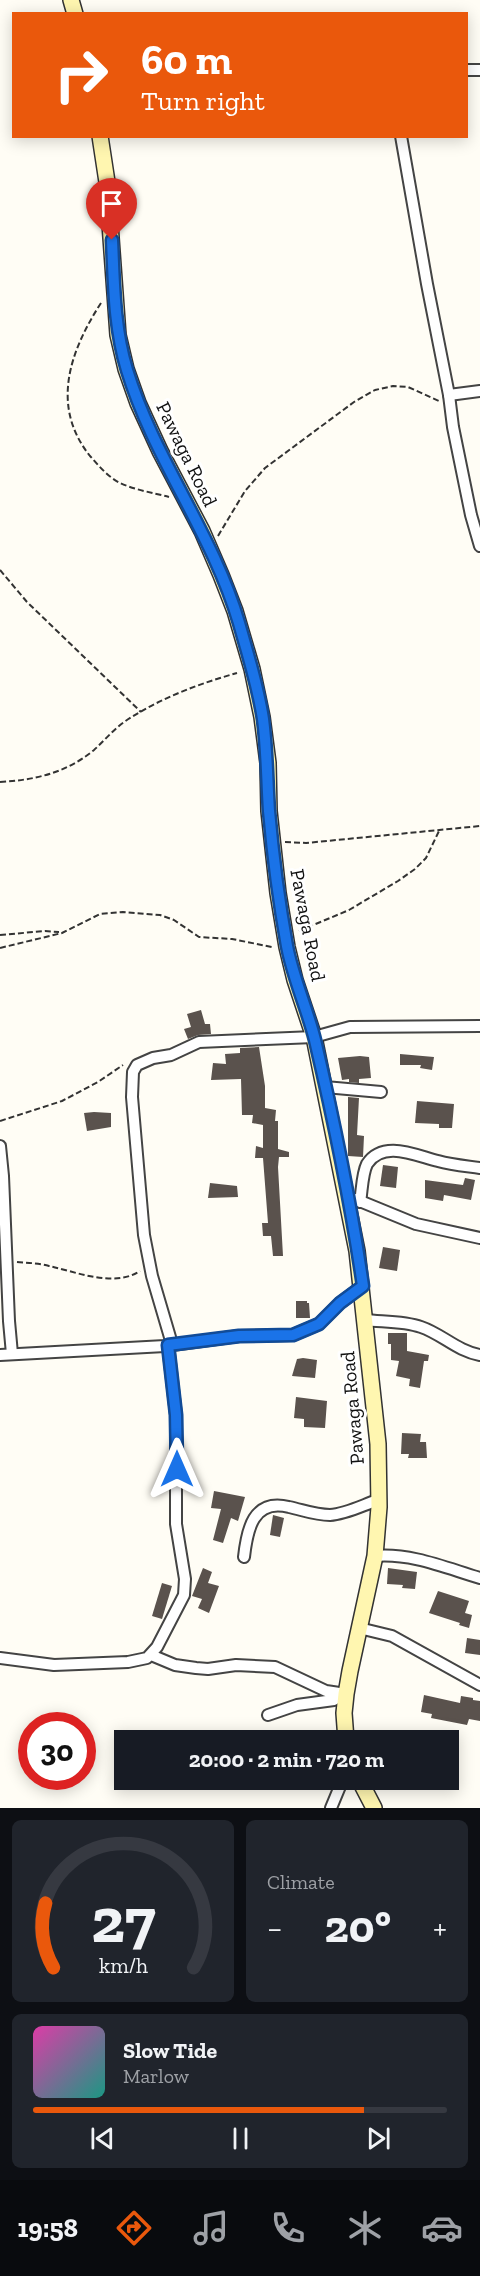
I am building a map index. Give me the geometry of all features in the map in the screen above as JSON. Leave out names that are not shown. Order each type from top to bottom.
[{"type":"main road","name":"Pawaga Road","points":[[100,138],[107,182],[118,335],[126,369],[160,452],[210,550],[235,611],[252,669],[262,717],[278,893],[286,942],[295,980],[314,1037],[363,1286],[378,1444],[378,1500],[375,1556],[344,1694],[345,1730]]},
{"type":"main road","points":[[365,1790],[375,1808]]},
{"type":"street","points":[[401,138],[452,408],[453,428],[471,515],[480,546]]},
{"type":"street","points":[[449,395],[480,391]]},
{"type":"street","points":[[0,1658],[45,1664],[76,1665],[141,1660],[152,1655],[184,1595],[185,1587],[176,1524],[176,1415],[170,1345],[144,1235],[132,1097],[133,1072],[137,1065],[171,1055],[199,1042],[314,1037],[350,1027],[480,1026]]},
{"type":"street","points":[[325,1087],[381,1092]]},
{"type":"street","points":[[0,1146],[12,1354]]},
{"type":"street","points":[[360,1202],[367,1165],[371,1160],[387,1152],[405,1151],[439,1161],[480,1168]]},
{"type":"street","points":[[346,1193],[360,1202],[416,1224],[480,1238]]},
{"type":"street","points":[[0,1355],[170,1345],[239,1336],[293,1335],[319,1324],[340,1303],[363,1286]]},
{"type":"street","points":[[365,1320],[413,1324],[433,1332],[462,1350],[480,1354]]},
{"type":"street","points":[[244,1557],[248,1528],[254,1517],[266,1508],[288,1506],[301,1512],[330,1515],[378,1500]]},
{"type":"street","points":[[375,1556],[421,1560],[480,1578]]},
{"type":"street","points":[[359,1628],[392,1636],[480,1684]]},
{"type":"street","points":[[152,1655],[175,1665],[196,1668],[208,1669],[236,1665],[275,1667],[320,1688],[344,1694]]},
{"type":"street","points":[[268,1715],[297,1705],[334,1700],[344,1694]]},
{"type":"street","points":[[331,1808],[338,1790]]},
{"type":"path","points":[[114,284],[93,316],[75,353],[68,387],[70,423],[101,470],[120,483],[186,502]]},
{"type":"path","points":[[210,550],[245,491],[264,468],[354,402],[375,390],[399,386],[441,401],[452,408]]},
{"type":"path","points":[[0,570],[27,602],[141,712]]},
{"type":"path","points":[[0,782],[28,781],[63,770],[92,751],[122,723],[159,702],[190,689],[252,669]]},
{"type":"path","points":[[273,842],[306,843],[480,826]]},
{"type":"path","points":[[0,948],[62,933],[100,914],[145,913],[174,920],[199,937],[232,939],[260,946],[286,942],[315,923],[349,910],[415,869],[426,858],[439,831]]},
{"type":"path","points":[[0,935],[45,931],[62,933]]},
{"type":"path","points":[[0,1121],[62,1101],[98,1082],[125,1064],[137,1065]]},
{"type":"path","points":[[6,1261],[46,1265],[112,1279],[137,1274],[150,1265]]},
{"type":"building","points":[[201,1010],[205,1024],[210,1024],[211,1034],[188,1039],[184,1029],[191,1027],[187,1014]]},
{"type":"building","points":[[259,1047],[265,1086],[265,1108],[276,1110],[278,1149],[289,1152],[289,1157],[279,1157],[278,1167],[283,1256],[273,1256],[271,1236],[263,1236],[262,1223],[268,1223],[263,1158],[255,1158],[256,1146],[263,1148],[263,1125],[252,1123],[253,1115],[242,1115],[241,1079],[211,1080],[213,1063],[226,1064],[225,1054],[240,1053],[240,1048]]},
{"type":"building","points":[[400,1054],[434,1057],[432,1070],[420,1068],[421,1065],[400,1065]]},
{"type":"building","points":[[369,1057],[371,1078],[359,1079],[359,1083],[349,1082],[349,1079],[342,1080],[338,1058]]},
{"type":"building","points":[[348,1097],[359,1098],[357,1135],[364,1136],[363,1157],[348,1156]]},
{"type":"building","points":[[417,1101],[454,1104],[452,1128],[439,1128],[439,1124],[415,1123]]},
{"type":"building","points":[[84,1113],[111,1113],[111,1127],[87,1131]]},
{"type":"building","points":[[383,1165],[398,1167],[396,1188],[380,1186]]},
{"type":"building","points":[[465,1178],[475,1180],[471,1200],[444,1195],[443,1201],[425,1198],[425,1180],[463,1185]]},
{"type":"building","points":[[210,1183],[237,1186],[238,1197],[208,1198]]},
{"type":"building","points":[[383,1247],[400,1250],[397,1271],[379,1268]]},
{"type":"building","points":[[296,1301],[309,1303],[310,1318],[296,1318]]},
{"type":"building","points":[[388,1333],[407,1333],[407,1351],[429,1355],[428,1361],[424,1361],[420,1388],[409,1386],[410,1379],[396,1376],[399,1361],[391,1360]]},
{"type":"building","points":[[297,1359],[317,1360],[315,1378],[292,1376]]},
{"type":"building","points":[[296,1397],[327,1401],[325,1428],[304,1427],[304,1419],[294,1418]]},
{"type":"building","points":[[402,1433],[421,1434],[420,1442],[426,1442],[427,1458],[408,1458],[409,1454],[401,1454]]},
{"type":"building","points":[[214,1491],[245,1497],[238,1521],[231,1518],[223,1543],[213,1540],[221,1509],[211,1508]]},
{"type":"building","points":[[273,1515],[284,1518],[280,1537],[270,1535]]},
{"type":"building","points":[[203,1568],[212,1572],[208,1583],[219,1586],[209,1613],[198,1608],[202,1599],[192,1596]]},
{"type":"building","points":[[388,1568],[417,1572],[415,1589],[402,1588],[403,1585],[387,1584]]},
{"type":"building","points":[[162,1583],[172,1586],[162,1619],[152,1616]]},
{"type":"building","points":[[438,1591],[469,1601],[465,1613],[472,1615],[469,1628],[429,1613]]},
{"type":"building","points":[[467,1638],[480,1640],[480,1655],[465,1653]]},
{"type":"building","points":[[424,1695],[460,1703],[461,1696],[480,1701],[480,1721],[469,1719],[467,1725],[431,1718],[432,1714],[421,1712]]},
{"type":"route","points":[[112,240],[118,335],[126,369],[160,452],[202,531],[221,575],[235,611],[252,669],[262,717],[268,763],[269,811],[278,893],[287,947],[295,980],[314,1037],[363,1286],[340,1303],[319,1324],[307,1331],[293,1335],[239,1336],[168,1345],[176,1415],[177,1469]]}]
